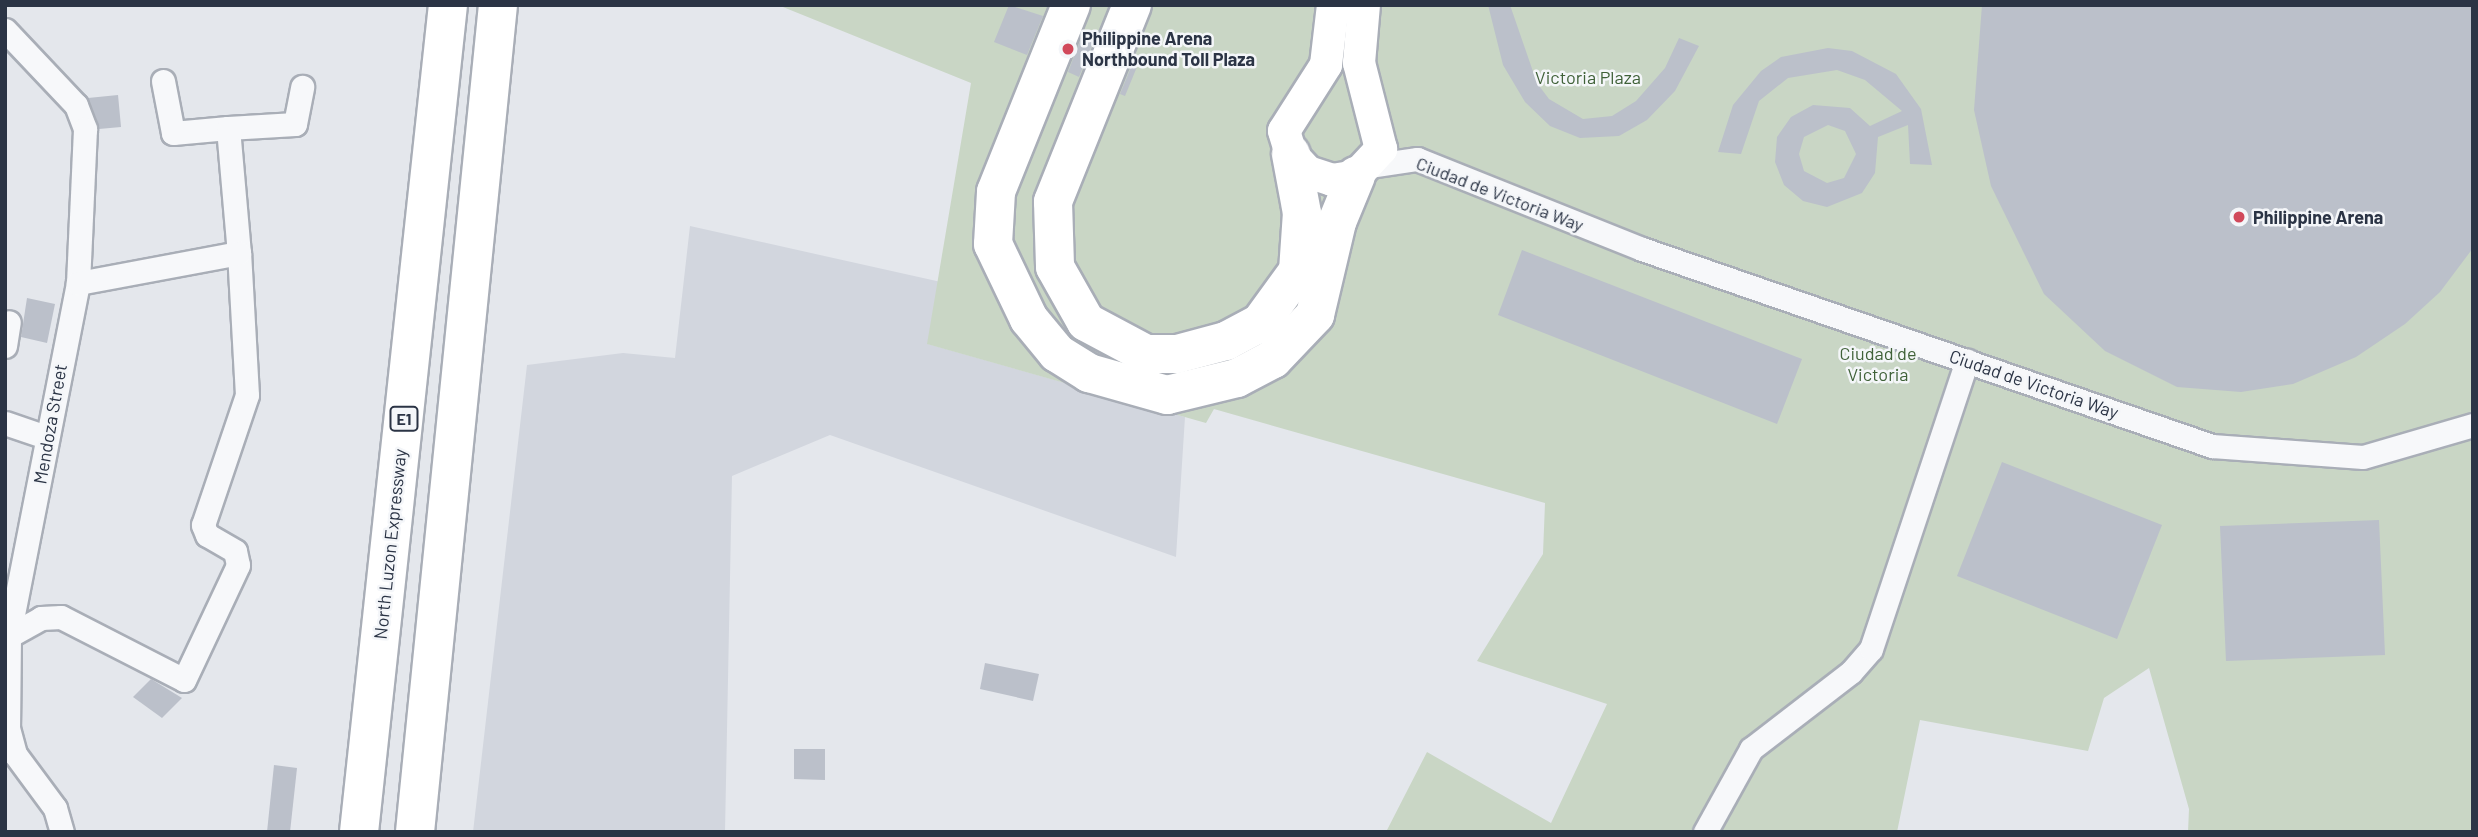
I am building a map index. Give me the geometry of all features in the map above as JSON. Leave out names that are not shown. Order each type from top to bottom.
[{"type":"highway","name":"North Luzon Expressway","points":[[359,832],[448,5]]},
{"type":"highway","points":[[415,832],[498,5]]},
{"type":"highway","points":[[1071,5],[996,192],[993,243],[1029,319],[1057,354],[1088,373],[1167,395],[1237,378],[1273,359],[1315,315],[1337,222],[1363,171]]},
{"type":"highway","points":[[1132,5],[1054,202],[1055,267],[1086,322],[1146,354],[1177,354],[1226,341],[1261,322],[1298,271],[1302,213],[1291,154]]},
{"type":"main road","points":[[1333,5],[1325,65],[1288,120],[1284,131],[1291,154],[1319,178],[1363,171],[1381,149],[1359,62],[1364,5]]},
{"type":"street","name":"Mendoza Street","points":[[5,30],[76,105],[85,129],[78,282],[9,636],[8,728],[15,754],[55,808],[62,832]]},
{"type":"street","points":[[163,81],[173,132],[295,124],[302,87]]},
{"type":"street","points":[[9,636],[41,618],[61,617],[173,680],[189,677],[239,560],[203,525],[247,395],[228,128]]},
{"type":"street","name":"Ciudad de Victoria Way","points":[[1363,171],[1417,159],[1642,249],[2212,446],[2363,457],[2473,425]]},
{"type":"street","points":[[78,282],[239,253]]},
{"type":"street","points":[[5,346],[9,322]]},
{"type":"street","points":[[1705,832],[1751,749],[1851,672],[1871,649],[1966,361]]},
{"type":"street","points":[[5,423],[46,437]]},
{"type":"shaded area","points":[[690,226],[941,282],[928,344],[1185,417],[1176,557],[830,435],[732,476],[725,832],[473,832],[527,365],[623,353],[675,358]]},
{"type":"green space","name":"Ciudad de Victoria","points":[[778,5],[2473,5],[2473,832],[2188,832],[2189,809],[2149,668],[2104,698],[2088,751],[1920,720],[1897,832],[1386,832],[1427,752],[1551,823],[1607,704],[1477,661],[1543,554],[1545,503],[1214,409],[1206,423],[927,344],[971,83]]},
{"type":"building","points":[[1009,5],[1043,16],[1027,55],[994,42]]},
{"type":"building","points":[[1488,5],[1510,5],[1537,83],[1549,99],[1583,119],[1612,116],[1636,101],[1665,68],[1679,38],[1699,46],[1675,91],[1647,120],[1619,136],[1580,138],[1550,126],[1525,102],[1503,65]]},
{"type":"building","name":"Philippine Arena","points":[[1982,5],[2473,5],[2473,248],[2440,292],[2405,324],[2356,357],[2293,384],[2241,392],[2177,387],[2105,351],[2044,294],[1991,186],[1974,110]]},
{"type":"building","points":[[1083,33],[1095,38],[1079,77],[1068,72]]},
{"type":"building","points":[[1828,48],[1852,51],[1896,74],[1921,109],[1932,165],[1910,164],[1908,125],[1878,137],[1875,173],[1862,193],[1827,207],[1803,201],[1784,185],[1775,162],[1777,137],[1791,117],[1813,105],[1850,108],[1870,126],[1902,111],[1865,80],[1837,70],[1788,78],[1759,101],[1741,154],[1718,152],[1733,105],[1761,71],[1781,57]],"holes":[[[1828,125],[1845,131],[1856,154],[1844,178],[1827,183],[1804,171],[1799,154],[1804,137]]]},
{"type":"building","points":[[1136,55],[1141,57],[1125,96],[1120,94]]},
{"type":"building","points":[[118,95],[121,127],[99,129],[88,98]]},
{"type":"building","points":[[1522,250],[1802,359],[1777,424],[1498,315]]},
{"type":"building","points":[[27,298],[55,304],[47,343],[21,337]]},
{"type":"building","points":[[2002,462],[2162,525],[2117,639],[1957,576]]},
{"type":"building","points":[[2379,520],[2385,655],[2226,661],[2220,526]]},
{"type":"building","points":[[985,663],[1039,674],[1033,701],[980,689]]},
{"type":"building","points":[[151,679],[182,698],[162,718],[133,697]]},
{"type":"building","points":[[794,749],[825,749],[825,780],[794,779]]},
{"type":"building","points":[[274,765],[297,768],[290,832],[267,832]]},
{"type":"place","name":"Philippine Arena Northbound Toll Plaza","points":[[1068,49]]},
{"type":"place","name":"Philippine Arena","points":[[2239,217]]},
{"type":"park label","name":"Victoria Plaza","points":[[1588,77]]}]
